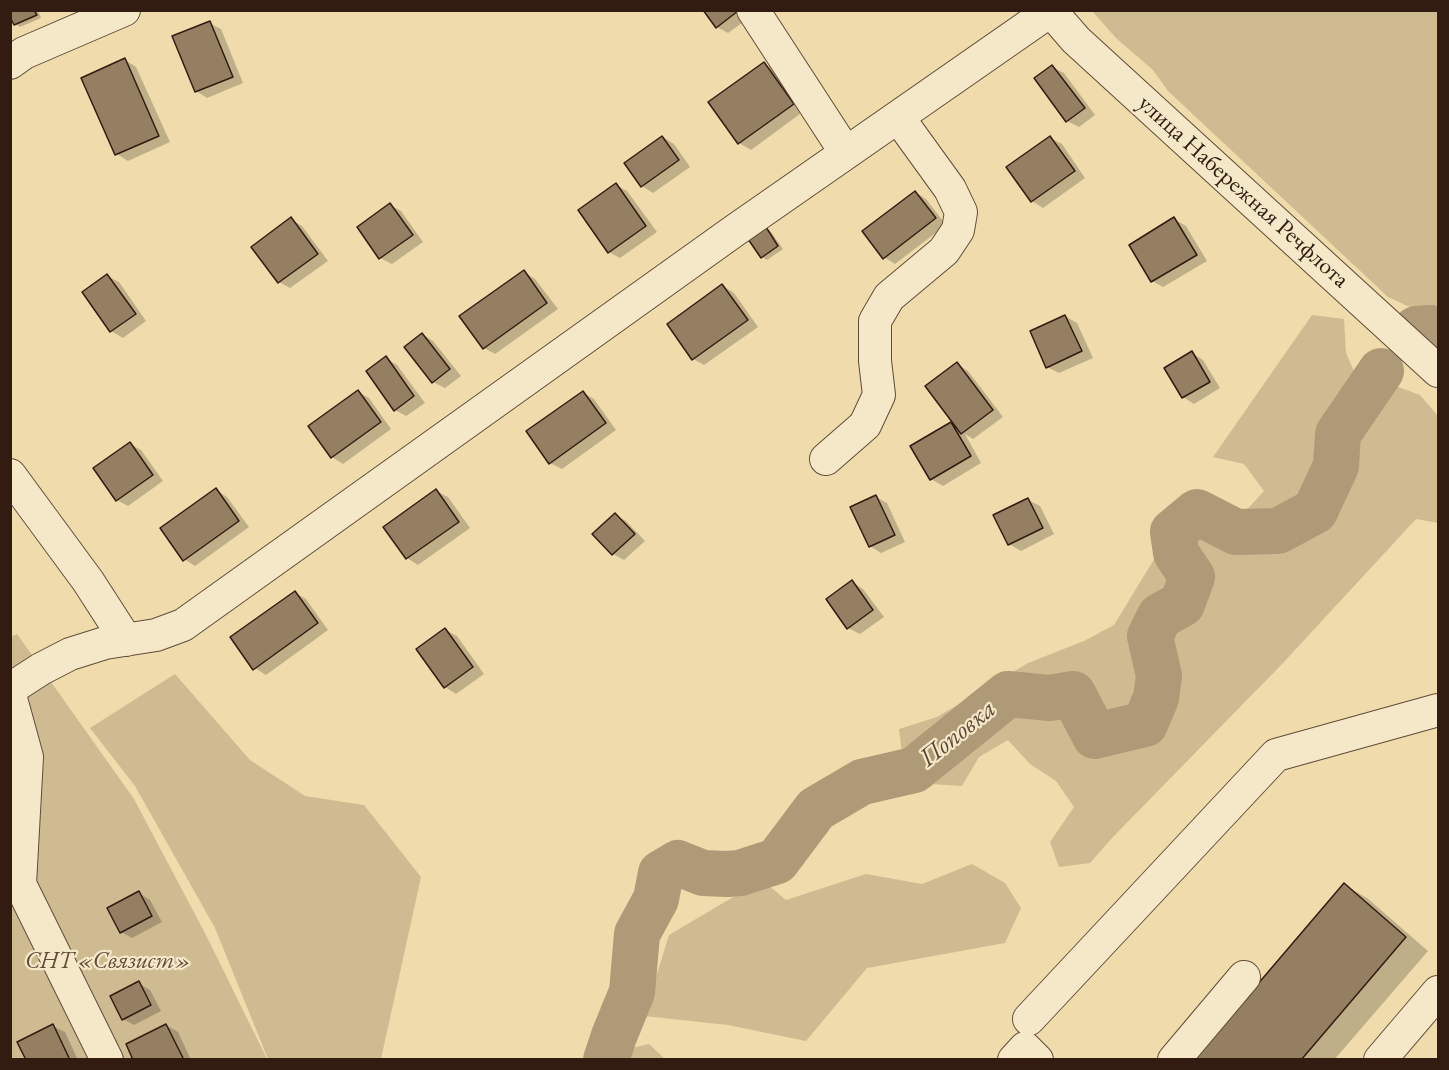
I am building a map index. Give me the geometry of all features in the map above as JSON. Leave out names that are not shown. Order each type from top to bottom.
[{"type":"street","points":[[10,63],[24,53],[124,10]]},
{"type":"street","points":[[753,10],[846,153]]},
{"type":"street","points":[[10,689],[70,654],[105,643],[156,635],[183,625],[725,238],[1050,11]]},
{"type":"street","name":"улица Набережная Речфлота","points":[[1050,11],[1076,40],[1438,371]]},
{"type":"street","points":[[826,459],[865,425],[879,395],[875,361],[875,321],[889,297],[944,251],[958,230],[961,212],[950,189],[898,117]]},
{"type":"street","points":[[10,475],[88,581],[126,640]]},
{"type":"street","points":[[10,695],[27,756],[15,891],[107,1059]]},
{"type":"street","points":[[1029,1019],[1276,755],[1438,710]]},
{"type":"street","points":[[1173,1059],[1244,977]]},
{"type":"street","points":[[1380,1059],[1438,992]]},
{"type":"street","points":[[1014,1059],[1025,1048],[1037,1059]]},
{"type":"green space","points":[[1092,11],[1438,11],[1438,310],[1412,308],[1388,297],[1168,91],[1153,70],[1116,38]]},
{"type":"green space","points":[[1312,315],[1344,319],[1346,353],[1360,385],[1390,384],[1420,395],[1438,416],[1438,523],[1416,519],[1283,663],[1090,863],[1059,867],[1050,842],[1074,807],[1056,781],[1030,764],[1008,740],[979,757],[962,786],[930,784],[903,762],[899,729],[937,717],[1028,663],[1084,641],[1114,625],[1167,538],[1211,520],[1243,514],[1264,491],[1244,464],[1213,457]]},
{"type":"green space","name":"СНТ «Связист»","points":[[17,634],[134,799],[206,935],[267,1059],[11,1060],[10,637]]},
{"type":"green space","points":[[175,674],[250,760],[305,796],[364,805],[421,877],[381,1059],[268,1059],[215,928],[135,786],[90,728]]},
{"type":"green space","points":[[972,864],[1005,883],[1021,908],[1005,943],[867,968],[806,1041],[728,1025],[644,1016],[669,935],[762,880],[786,900],[866,874],[922,884]]},
{"type":"green space","points":[[649,1044],[665,1059],[602,1059],[618,1051]]},
{"type":"building","points":[[10,10],[34,10],[37,15],[14,25],[10,17]]},
{"type":"building","points":[[703,10],[738,10],[738,11],[716,28]]},
{"type":"building","points":[[210,21],[233,77],[195,92],[172,36]]},
{"type":"building","points":[[125,58],[159,136],[115,155],[81,78]]},
{"type":"building","points":[[764,62],[794,104],[738,144],[708,102]]},
{"type":"building","points":[[1052,65],[1085,108],[1066,122],[1034,78]]},
{"type":"building","points":[[662,136],[679,160],[641,187],[624,163]]},
{"type":"building","points":[[1050,136],[1075,171],[1031,202],[1006,167]]},
{"type":"building","points":[[616,183],[646,226],[608,253],[578,210]]},
{"type":"building","points":[[915,191],[936,218],[883,259],[862,231]]},
{"type":"building","points":[[390,203],[413,235],[379,259],[357,227]]},
{"type":"building","points":[[291,217],[318,254],[278,283],[251,247]]},
{"type":"building","points":[[1174,217],[1197,255],[1151,282],[1129,245]]},
{"type":"building","points":[[766,227],[778,246],[761,258],[748,239]]},
{"type":"building","points":[[524,270],[547,303],[483,349],[459,316]]},
{"type":"building","points":[[107,274],[136,314],[110,332],[82,292]]},
{"type":"building","points":[[722,284],[748,320],[692,360],[667,324]]},
{"type":"building","points":[[1065,315],[1082,351],[1046,368],[1030,331]]},
{"type":"building","points":[[422,333],[450,369],[432,383],[404,347]]},
{"type":"building","points":[[1192,351],[1210,382],[1182,398],[1164,368]]},
{"type":"building","points":[[386,356],[414,396],[394,411],[366,371]]},
{"type":"building","points":[[957,362],[993,410],[961,434],[925,386]]},
{"type":"building","points":[[358,390],[381,422],[331,458],[308,426]]},
{"type":"building","points":[[583,391],[606,423],[549,464],[526,431]]},
{"type":"building","points":[[951,422],[971,456],[930,480],[910,446]]},
{"type":"building","points":[[130,442],[153,475],[116,501],[93,468]]},
{"type":"building","points":[[216,488],[239,521],[183,561],[160,528]]},
{"type":"building","points":[[436,489],[459,522],[406,559],[383,527]]},
{"type":"building","points":[[876,495],[895,535],[869,547],[850,507]]},
{"type":"building","points":[[1028,498],[1043,528],[1008,545],[993,515]]},
{"type":"building","points":[[615,513],[635,534],[612,555],[592,534]]},
{"type":"building","points":[[852,580],[873,610],[847,629],[826,599]]},
{"type":"building","points":[[295,591],[318,623],[253,670],[230,637]]},
{"type":"building","points":[[445,628],[473,667],[444,688],[416,649]]},
{"type":"building","points":[[1344,883],[1406,937],[1301,1060],[1193,1060]]},
{"type":"building","points":[[139,891],[152,916],[120,933],[107,908]]},
{"type":"building","points":[[139,981],[151,1005],[122,1020],[110,996]]},
{"type":"building","points":[[53,1024],[70,1060],[26,1060],[17,1042]]},
{"type":"building","points":[[166,1024],[184,1060],[133,1060],[126,1044]]},
{"type":"waterway","name":"Поповка","points":[[1416,329],[1438,330]]},
{"type":"waterway","name":"Поповка","points":[[606,1060],[632,992],[637,934],[656,899],[661,873],[678,863],[703,873],[727,874],[740,873],[777,861],[816,809],[862,782],[914,770],[1008,694],[1050,698],[1073,694],[1095,736],[1145,724],[1156,698],[1159,676],[1150,636],[1160,616],[1182,604],[1192,577],[1176,553],[1173,532],[1197,512],[1236,532],[1278,531],[1315,511],[1336,466],[1338,434],[1381,371]]}]
